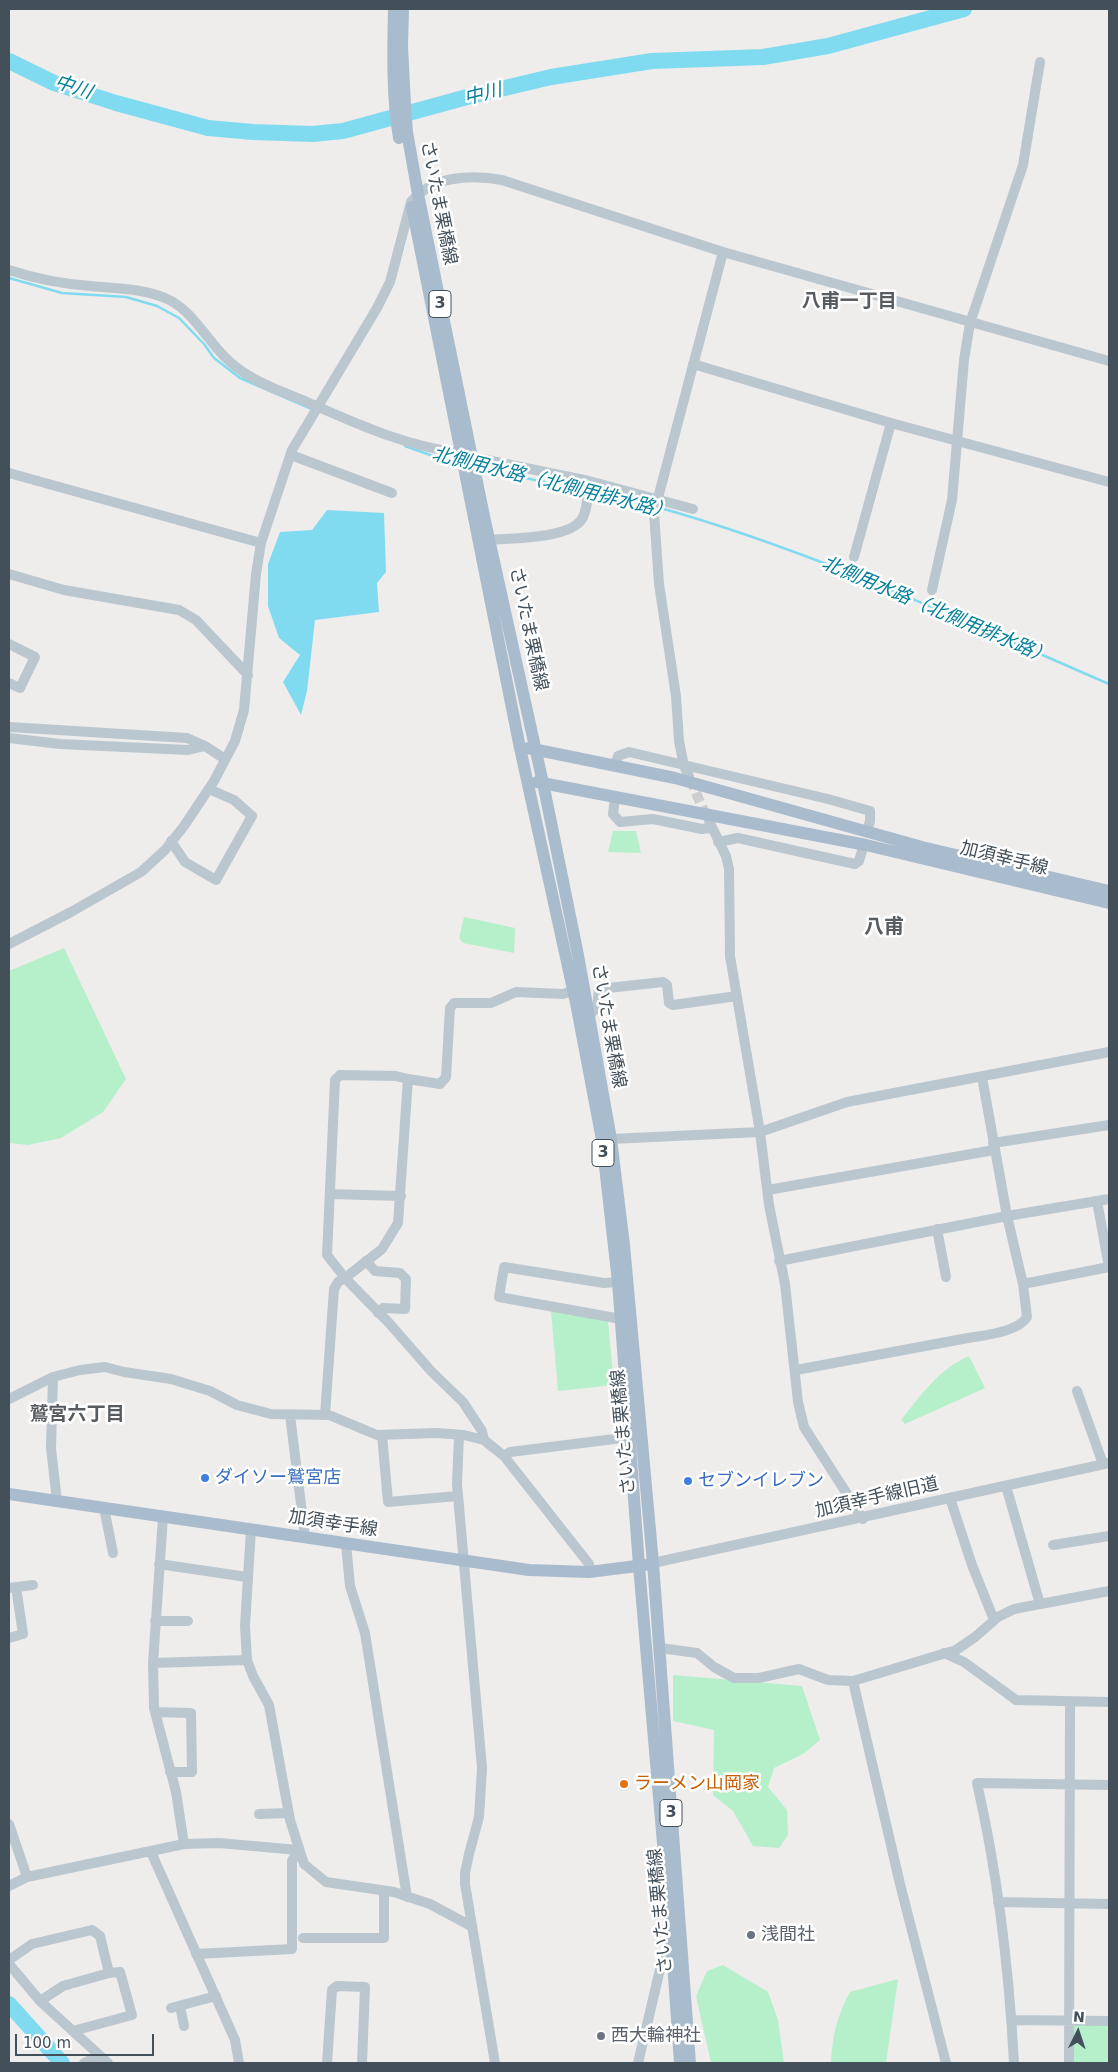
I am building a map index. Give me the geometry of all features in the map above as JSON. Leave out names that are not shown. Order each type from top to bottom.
[{"type":"main road","name":"さいたま栗橋線","points":[[394,9],[393,46],[405,148],[414,198],[468,462],[520,748],[572,992],[584,1021],[611,1139],[624,1245],[653,1564],[690,2063]]},
{"type":"main road","name":"さいたま栗橋線","points":[[399,85],[403,9]]},
{"type":"main road","name":"さいたま栗橋線","points":[[468,462],[490,540],[543,783],[584,1021],[602,1140],[618,1282],[639,1566],[680,2063]]},
{"type":"main road","name":"加須幸手線","points":[[520,748],[536,749],[675,778],[1039,880],[1109,903]]},
{"type":"main road","name":"加須幸手線","points":[[528,782],[543,783],[864,844],[1039,880],[1109,891]]},
{"type":"main road","name":"加須幸手線","points":[[9,1494],[462,1561],[549,1572],[590,1572],[653,1564]]},
{"type":"street","points":[[932,590],[952,500],[964,360],[970,323],[1023,165],[1040,62]]},
{"type":"street","points":[[9,944],[71,912],[141,872],[171,842],[208,789],[225,759],[235,741],[244,710],[256,574],[261,542],[291,455],[377,308],[390,282],[414,198],[434,185],[453,179],[486,177],[521,186],[723,252],[900,300],[970,323],[1109,361]]},
{"type":"street","points":[[688,776],[679,741],[676,696],[659,584],[656,505],[723,252]]},
{"type":"street","points":[[9,270],[42,280],[138,290],[167,298],[199,324],[230,361],[249,375],[317,411],[468,462],[589,481],[656,505],[694,509]]},
{"type":"street","points":[[693,364],[892,423],[1109,482]]},
{"type":"street","points":[[854,558],[892,423]]},
{"type":"street","points":[[291,455],[392,493]]},
{"type":"street","points":[[9,473],[261,542]]},
{"type":"street","points":[[490,540],[548,535],[574,526],[582,518],[586,507],[589,481]]},
{"type":"street","points":[[9,574],[64,590],[179,610],[196,620],[248,675]]},
{"type":"street","points":[[9,644],[35,657],[20,688],[9,683]]},
{"type":"street","points":[[9,727],[94,734],[187,738],[205,746],[225,759]]},
{"type":"street","points":[[9,738],[60,744],[188,750],[205,746]]},
{"type":"street","points":[[615,765],[618,756],[629,752],[828,799],[870,811],[867,831]]},
{"type":"street","points":[[171,842],[185,862],[216,880],[252,816],[234,800],[208,789]]},
{"type":"street","points":[[615,797],[613,814],[620,822],[653,819],[702,829],[710,825],[726,856],[729,869],[730,956],[784,1284],[796,1370],[798,1402],[804,1427],[863,1519]]},
{"type":"street","points":[[718,842],[738,838],[856,864],[859,861],[864,844]]},
{"type":"street","points":[[584,1021],[597,1006],[599,989],[664,982],[667,985],[669,1003],[673,1006],[737,996]]},
{"type":"street","points":[[484,1440],[482,1431],[463,1402],[431,1371],[344,1278],[327,1255],[335,1080],[340,1074],[396,1076],[408,1080],[440,1084],[446,1078],[450,1008],[454,1003],[491,1003],[516,992],[563,994],[572,992]]},
{"type":"street","points":[[611,1139],[760,1132],[847,1102],[1109,1052]]},
{"type":"street","points":[[796,1370],[998,1334],[1024,1322],[1027,1317],[1023,1284],[1007,1216],[982,1077]]},
{"type":"street","points":[[325,1415],[334,1289],[338,1282],[382,1249],[398,1223],[408,1080]]},
{"type":"street","points":[[768,1190],[1109,1125]]},
{"type":"street","points":[[330,1194],[401,1196]]},
{"type":"street","points":[[779,1261],[937,1229],[1109,1198]]},
{"type":"street","points":[[1023,1284],[1109,1268],[1097,1201]]},
{"type":"street","points":[[937,1229],[946,1277]]},
{"type":"street","points":[[366,1261],[375,1270],[400,1273],[406,1279],[405,1309],[384,1308],[378,1313]]},
{"type":"street","points":[[618,1282],[604,1283],[504,1267],[499,1297],[621,1319]]},
{"type":"street","points":[[9,1399],[53,1377],[80,1370],[105,1367],[124,1372],[171,1379],[210,1391],[237,1404],[271,1414],[290,1416],[325,1415],[334,1417],[368,1433],[382,1436],[437,1433],[484,1440],[504,1456],[588,1564],[590,1572]]},
{"type":"street","points":[[53,1377],[51,1448],[57,1501]]},
{"type":"street","points":[[1077,1391],[1106,1464]]},
{"type":"street","points":[[290,1416],[305,1537]]},
{"type":"street","points":[[460,1435],[458,1496],[462,1561],[482,1768],[479,1817],[465,1873],[471,1926],[495,2063]]},
{"type":"street","points":[[382,1436],[388,1502],[458,1496]]},
{"type":"street","points":[[504,1456],[510,1452],[630,1437]]},
{"type":"street","name":"加須幸手線旧道","points":[[653,1564],[1106,1464]]},
{"type":"street","points":[[1006,1486],[1040,1604]]},
{"type":"street","points":[[950,1498],[972,1565],[994,1620]]},
{"type":"street","points":[[104,1508],[113,1554]]},
{"type":"street","points":[[163,1517],[153,1663],[155,1712],[176,1792],[184,1844]]},
{"type":"street","points":[[251,1529],[245,1626],[247,1660],[253,1676],[269,1705],[289,1813],[298,1850],[304,1864],[326,1882],[407,1896],[430,1904],[471,1926]]},
{"type":"street","points":[[1053,1545],[1109,1536]]},
{"type":"street","points":[[346,1544],[350,1586],[365,1633],[407,1896]]},
{"type":"street","points":[[159,1564],[247,1577]]},
{"type":"street","points":[[9,1638],[23,1634],[13,1587],[33,1585]]},
{"type":"street","points":[[660,1648],[696,1653],[714,1667],[734,1678],[759,1678],[799,1669],[828,1680],[853,1681],[962,1646],[994,1620],[1014,1609],[1109,1591]]},
{"type":"street","points":[[156,1621],[188,1621]]},
{"type":"street","points":[[944,1653],[964,1662],[1016,1700],[1070,1703],[1109,1702]]},
{"type":"street","points":[[153,1663],[247,1660]]},
{"type":"street","points":[[853,1681],[900,1884],[946,2063]]},
{"type":"street","points":[[1069,2063],[1070,1703]]},
{"type":"street","points":[[155,1712],[191,1713],[192,1772],[170,1772]]},
{"type":"street","points":[[1014,2063],[1012,2020],[998,1902],[985,1819],[977,1783],[1109,1785]]},
{"type":"street","points":[[259,1814],[289,1813]]},
{"type":"street","points":[[9,1824],[27,1877]]},
{"type":"street","points":[[9,1886],[27,1877],[184,1844],[219,1843],[298,1850]]},
{"type":"street","points":[[196,1954],[292,1949],[292,1861],[298,1850]]},
{"type":"street","points":[[151,1852],[235,2040],[239,2063]]},
{"type":"street","points":[[303,1938],[384,1938],[384,1891]]},
{"type":"street","points":[[998,1902],[1109,1904]]},
{"type":"street","points":[[9,1960],[32,1944],[92,1930],[100,1936],[109,1973]]},
{"type":"street","points":[[638,2063],[661,1965],[672,1948]]},
{"type":"street","points":[[9,1964],[40,2001],[108,2063]]},
{"type":"street","points":[[40,2001],[63,1986],[109,1973],[120,1972],[132,2015],[73,2031]]},
{"type":"street","points":[[327,2063],[332,1990],[337,1986],[365,1987],[362,2063]]},
{"type":"street","points":[[184,2026],[175,2007],[216,1996]]},
{"type":"street","points":[[1012,2020],[1109,2021]]},
{"type":"street","points":[[84,2063],[99,2056]]},
{"type":"green space","points":[[613,831],[636,831],[641,853],[608,852]]},
{"type":"green space","points":[[464,917],[515,928],[514,953],[463,943],[459,938]]},
{"type":"green space","points":[[64,948],[126,1079],[103,1112],[61,1138],[28,1145],[9,1143],[9,971]]},
{"type":"green space","points":[[551,1311],[608,1321],[614,1385],[558,1391]]},
{"type":"green space","points":[[969,1356],[985,1388],[905,1424],[901,1420],[923,1392],[940,1375],[958,1361]]},
{"type":"green space","points":[[673,1675],[802,1686],[820,1740],[803,1754],[774,1768],[768,1787],[787,1810],[788,1835],[779,1848],[753,1846],[733,1811],[713,1795],[714,1730],[673,1721]]},
{"type":"green space","points":[[723,1965],[768,1992],[778,2020],[784,2063],[711,2063],[696,1996],[707,1971]]},
{"type":"green space","points":[[898,1979],[886,2063],[831,2063],[836,2026],[850,1992]]},
{"type":"green space","points":[[1077,2023],[1109,2023],[1109,2063],[1073,2063],[1073,2027]]},
{"type":"water","points":[[327,510],[384,513],[386,572],[377,583],[379,612],[315,620],[307,691],[301,715],[283,682],[300,655],[279,638],[268,606],[268,564],[280,532],[312,530]]},
{"type":"waterway","name":"中川","points":[[9,61],[54,83],[116,103],[208,128],[312,134],[343,131],[467,97],[551,77],[652,61],[763,57],[828,46],[964,9]]},
{"type":"waterway","name":"北側用水路（北側用排水路）","points":[[9,278],[62,293],[126,297],[157,306],[179,318],[204,344],[214,358],[240,378],[314,410]]},
{"type":"waterway","name":"北側用水路（北側用排水路）","points":[[405,446],[459,463]]},
{"type":"waterway","name":"北側用水路（北側用排水路）","points":[[479,468],[586,491]]},
{"type":"waterway","name":"北側用水路（北側用排水路）","points":[[592,492],[652,505]]},
{"type":"waterway","name":"北側用水路（北側用排水路）","points":[[657,507],[773,544],[830,565],[942,611],[1109,684]]},
{"type":"waterway","points":[[9,2004],[62,2063]]},
{"type":"tunnel","points":[[690,779],[707,818]]},
{"type":"place","name":"ダイソー鷲宮店","points":[[205,1478]]},
{"type":"place","name":"セブンイレブン","points":[[688,1481]]},
{"type":"place","name":"ラーメン山岡家","points":[[624,1784]]},
{"type":"place","name":"浅間社","points":[[751,1935]]},
{"type":"place","name":"西大輪神社","points":[[601,2036]]},
{"type":"district","name":"八甫一丁目","points":[[849,302]]},
{"type":"district","name":"八甫","points":[[884,928]]},
{"type":"district","name":"鷲宮六丁目","points":[[77,1415]]}]
